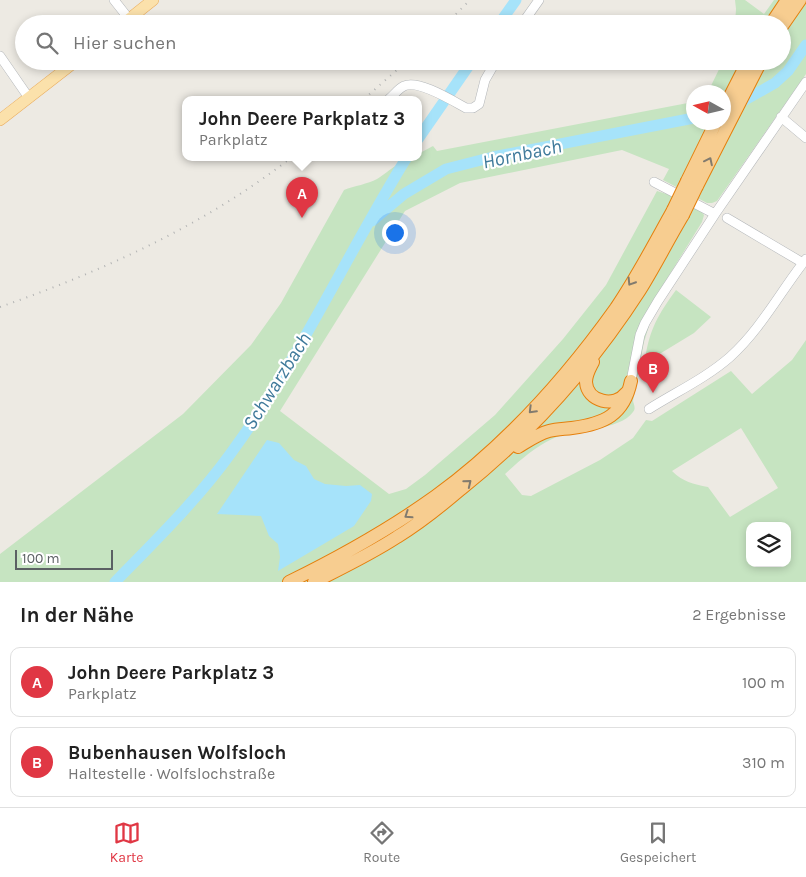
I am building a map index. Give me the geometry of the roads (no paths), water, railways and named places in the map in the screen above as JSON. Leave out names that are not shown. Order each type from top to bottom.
[{"type":"highway","points":[[777,15],[787,0]]},
{"type":"highway","points":[[790,15],[800,0]]},
{"type":"highway","points":[[731,93],[743,70]]},
{"type":"highway","points":[[692,183],[721,137],[756,70]]},
{"type":"highway","points":[[495,462],[555,402],[604,342],[640,290],[692,183],[712,130]]},
{"type":"highway","points":[[289,582],[354,549],[422,505],[474,464],[509,433],[547,395],[586,348],[678,212]]},
{"type":"highway","points":[[604,342],[588,372],[586,381],[588,390],[602,401],[616,401],[626,394],[631,382]]},
{"type":"highway","points":[[314,582],[398,536],[495,462],[523,444],[550,431],[592,425],[608,418],[626,400],[631,382]]},
{"type":"main road","points":[[135,15],[153,0]]},
{"type":"main road","points":[[0,120],[65,70]]},
{"type":"street","points":[[114,0],[122,15]]},
{"type":"street","points":[[528,15],[539,0]]},
{"type":"street","points":[[0,56],[29,98]]},
{"type":"street","points":[[392,96],[403,86],[412,84],[432,91],[466,108],[473,108],[478,104],[485,80],[491,70]]},
{"type":"street","points":[[631,382],[638,344],[645,324],[678,268],[806,82]]},
{"type":"street","points":[[782,117],[806,138]]},
{"type":"street","points":[[654,182],[715,214]]},
{"type":"street","points":[[649,409],[730,357],[756,330],[805,261],[727,218]]},
{"type":"water","points":[[267,440],[279,443],[294,460],[306,466],[314,479],[325,484],[360,485],[372,494],[371,501],[354,526],[278,571],[280,557],[278,544],[269,536],[261,516],[217,514]]},
{"type":"waterway","name":"Schwarzbach","points":[[505,15],[516,0]]},
{"type":"waterway","name":"Hornbach","points":[[791,67],[806,45]]},
{"type":"waterway","name":"Schwarzbach","points":[[422,133],[466,70]]},
{"type":"waterway","name":"Hornbach","points":[[736,105],[775,83],[789,70]]},
{"type":"waterway","name":"Hornbach","points":[[372,221],[404,194],[446,169],[493,157],[686,120]]},
{"type":"waterway","name":"Schwarzbach","points":[[115,582],[205,487],[256,418],[301,344],[405,161]]},
{"type":"railway","points":[[455,15],[470,0]]},
{"type":"railway","points":[[367,96],[397,70]]},
{"type":"railway","points":[[0,307],[77,278],[152,244],[224,204],[286,161]]},
{"type":"place","name":"John Deere Parkplatz 3","points":[[302,218]]},
{"type":"place","name":"Bubenhausen Wolfsloch","points":[[653,393]]}]
